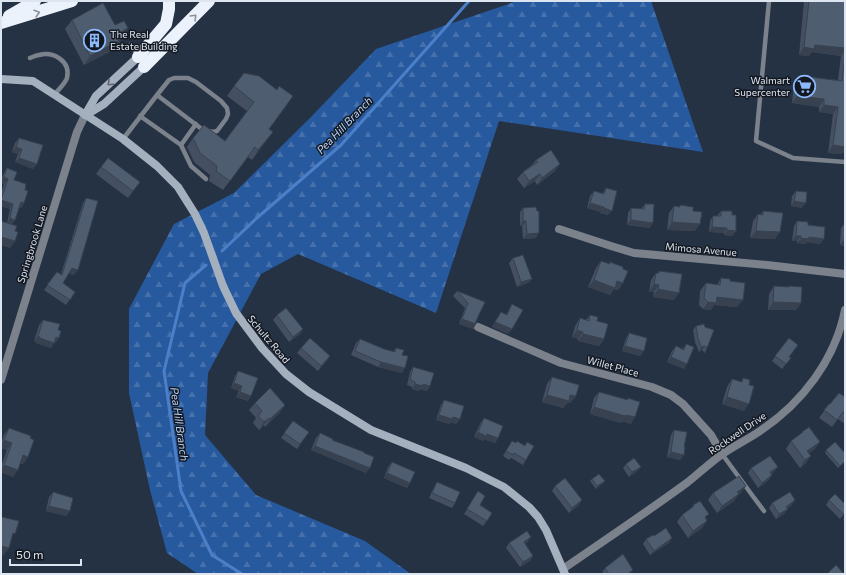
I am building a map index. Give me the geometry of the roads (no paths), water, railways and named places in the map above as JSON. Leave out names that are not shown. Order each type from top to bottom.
[{"type":"highway","points":[[1,22],[35,1]]},
{"type":"highway","points":[[1,22],[72,1]]},
{"type":"highway","points":[[141,62],[166,24],[169,1]]},
{"type":"highway","points":[[141,62],[210,1]]},
{"type":"street","points":[[85,115],[104,104],[141,62]]},
{"type":"street","points":[[85,115],[96,96],[141,62]]},
{"type":"street","name":"Schultz Road","points":[[1,79],[33,81],[123,139],[157,166],[178,187],[195,214],[223,286],[236,313],[262,348],[286,374],[309,392],[371,430],[466,468],[504,487],[529,507],[538,517],[546,530],[564,571]]},
{"type":"street","name":"Springbrook Lane","points":[[1,380],[44,235],[77,132],[85,115]]},
{"type":"street","name":"Mimosa Avenue","points":[[559,229],[634,253],[767,265],[845,274]]},
{"type":"street","name":"Rockwell Drive","points":[[564,571],[689,481],[722,454],[760,431],[785,412],[808,387],[828,356],[838,334],[845,310]]},
{"type":"street","name":"Willet Place","points":[[478,326],[560,363],[645,385],[671,395],[683,404],[706,429],[722,454]]},
{"type":"lane","points":[[769,1],[756,141],[793,158],[845,162]]},
{"type":"lane","points":[[131,44],[141,62]]},
{"type":"lane","points":[[30,58],[39,54],[46,54],[57,56],[63,61],[67,73],[66,79],[54,95]]},
{"type":"lane","points":[[123,139],[140,116],[169,80],[174,78],[188,78],[196,82],[221,101],[227,108],[228,114],[217,131],[210,132],[203,130],[157,95]]},
{"type":"lane","points":[[140,116],[181,145],[191,166],[206,179]]},
{"type":"lane","points":[[181,145],[196,124]]},
{"type":"lane","points":[[722,454],[764,511]]},
{"type":"waterway","name":"Pea Hill Branch","points":[[222,251],[258,217],[341,145],[469,1]]},
{"type":"waterway","name":"Pea Hill Branch","points":[[206,265],[185,283],[164,371],[181,491],[212,555],[242,574]]},
{"type":"place","name":"The Real Estate Building","points":[[94,40]]},
{"type":"place","name":"Walmart Supercenter","points":[[805,86]]}]
